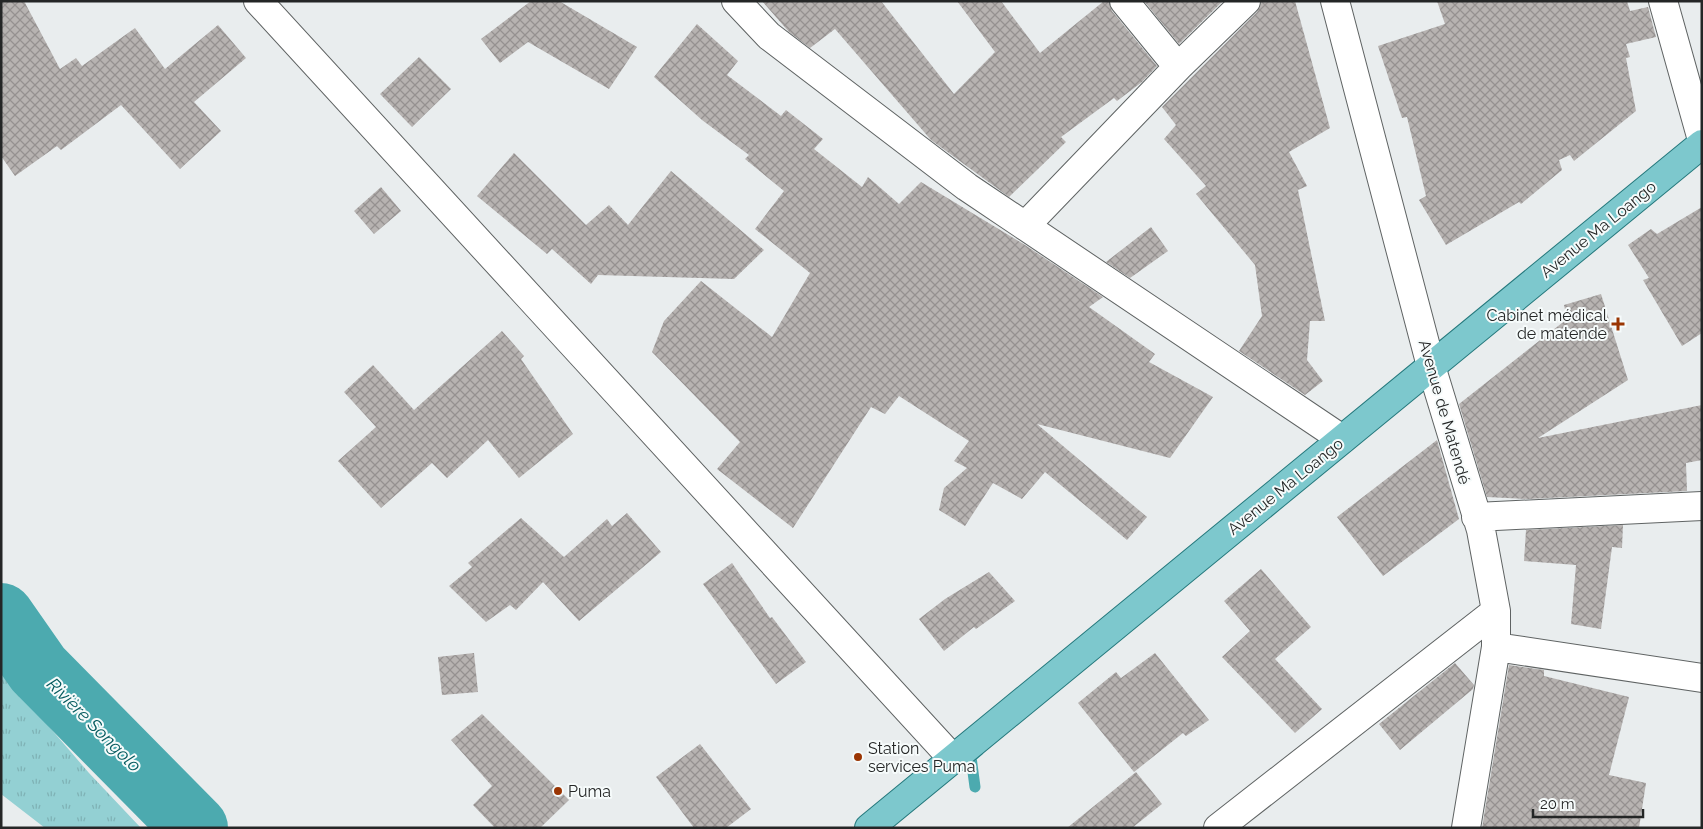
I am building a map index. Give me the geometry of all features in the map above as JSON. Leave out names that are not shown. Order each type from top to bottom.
[{"type":"main road","name":"Avenue Ma Loango","points":[[869,828],[1702,142]]},
{"type":"street","points":[[258,1],[953,759]]},
{"type":"street","points":[[736,1],[769,36],[967,187],[1342,439]]},
{"type":"street","points":[[1124,1],[1178,67]]},
{"type":"street","points":[[1025,226],[1178,67],[1246,1]]},
{"type":"street","name":"Avenue de Matendé","points":[[1335,1],[1431,366],[1476,517],[1496,611],[1496,647],[1466,828]]},
{"type":"street","points":[[1663,1],[1702,142]]},
{"type":"street","points":[[1476,517],[1702,506]]},
{"type":"street","points":[[1218,828],[1496,611]]},
{"type":"street","points":[[1496,647],[1702,678]]},
{"type":"green space","points":[[1,671],[89,773],[141,828],[45,828],[1,794]]},
{"type":"building","points":[[1,1],[24,1],[60,69],[76,58],[82,66],[135,28],[165,69],[218,25],[246,58],[194,102],[221,131],[180,169],[121,105],[61,150],[57,146],[15,176],[1,156]]},
{"type":"building","points":[[531,1],[559,1],[637,47],[609,89],[528,42],[500,63],[481,39]]},
{"type":"building","points":[[762,1],[881,1],[954,94],[995,52],[957,1],[1001,1],[1040,53],[1104,1],[1109,1],[1112,11],[1157,66],[1142,82],[1117,101],[1114,98],[1061,137],[1066,142],[1009,197],[931,140],[835,29],[810,48],[789,32]]},
{"type":"building","points":[[1144,1],[1223,1],[1179,44]]},
{"type":"building","points":[[1261,1],[1295,1],[1330,128],[1289,152],[1307,186],[1298,190],[1325,321],[1310,321],[1307,360],[1323,381],[1305,395],[1239,351],[1262,316],[1255,265],[1196,194],[1206,186],[1164,139],[1176,125],[1162,107],[1257,12]]},
{"type":"building","points":[[1437,1],[1627,1],[1630,11],[1648,7],[1656,37],[1626,44],[1630,57],[1626,58],[1636,111],[1574,161],[1570,155],[1559,160],[1562,170],[1521,204],[1519,202],[1446,245],[1419,200],[1426,196],[1407,117],[1402,118],[1378,46],[1445,24]]},
{"type":"building","points":[[697,24],[738,61],[727,75],[781,116],[786,110],[823,139],[814,149],[862,187],[868,177],[899,204],[921,182],[1025,245],[1103,297],[1089,307],[1155,354],[1149,362],[1213,397],[1170,458],[1037,424],[1147,517],[1127,540],[1045,472],[1022,499],[993,483],[965,526],[939,510],[944,488],[967,468],[954,461],[969,441],[899,396],[885,414],[871,407],[793,528],[717,469],[740,442],[652,352],[664,321],[701,281],[772,337],[810,273],[755,229],[784,191],[745,159],[749,155],[702,120],[654,77]]},
{"type":"building","points":[[419,57],[451,89],[412,127],[380,94]]},
{"type":"building","points":[[514,153],[586,225],[609,205],[628,225],[671,171],[764,250],[734,279],[598,275],[591,284],[552,249],[547,254],[477,196]]},
{"type":"building","points":[[381,187],[401,211],[374,234],[354,211]]},
{"type":"building","points":[[1702,207],[1702,333],[1682,346],[1643,280],[1649,278],[1628,245],[1651,229],[1657,234]]},
{"type":"building","points":[[1151,227],[1168,251],[1130,278],[1106,262]]},
{"type":"building","points":[[1601,294],[1628,380],[1538,438],[1702,405],[1702,460],[1686,463],[1687,491],[1528,499],[1487,497],[1459,404],[1567,319],[1564,305]]},
{"type":"building","points":[[502,331],[524,356],[521,359],[573,434],[519,478],[488,440],[447,478],[432,463],[381,508],[338,461],[376,427],[344,392],[373,365],[414,410]]},
{"type":"building","points":[[1437,440],[1459,519],[1383,576],[1337,517]]},
{"type":"building","points":[[627,513],[661,552],[579,621],[543,582],[516,610],[510,605],[486,622],[449,586],[472,567],[468,563],[521,518],[564,557],[607,519],[612,526]]},
{"type":"building","points":[[1623,525],[1622,548],[1612,547],[1601,629],[1571,624],[1576,565],[1524,561],[1526,530]]},
{"type":"building","points":[[732,563],[770,618],[772,617],[806,662],[776,684],[703,584]]},
{"type":"building","points":[[1261,569],[1311,627],[1275,659],[1322,709],[1295,733],[1222,657],[1250,631],[1224,601]]},
{"type":"building","points":[[989,572],[1015,601],[976,629],[974,627],[944,651],[919,619],[945,599]]},
{"type":"building","points":[[474,653],[478,692],[442,695],[438,657]]},
{"type":"building","points":[[1155,653],[1209,720],[1186,736],[1183,733],[1134,772],[1078,703],[1116,672],[1121,678]]},
{"type":"building","points":[[1455,663],[1474,685],[1473,689],[1400,750],[1379,724]]},
{"type":"building","points":[[1509,665],[1544,670],[1544,676],[1629,697],[1609,775],[1646,783],[1639,828],[1482,828]]},
{"type":"building","points":[[482,714],[569,800],[540,828],[495,828],[473,805],[492,786],[451,740]]},
{"type":"building","points":[[700,744],[751,809],[726,828],[694,828],[656,777]]},
{"type":"building","points":[[1136,772],[1162,804],[1132,828],[1067,828]]},
{"type":"waterway","name":"Rivière Songolo","points":[[1,616],[38,669],[195,828]]},
{"type":"waterway","points":[[975,787],[971,757],[979,750]]},
{"type":"place","name":"Cabinet médical de matende","points":[[1618,324]]},
{"type":"place","name":"Station services Puma","points":[[858,757]]},
{"type":"place","name":"Puma","points":[[558,791]]}]
